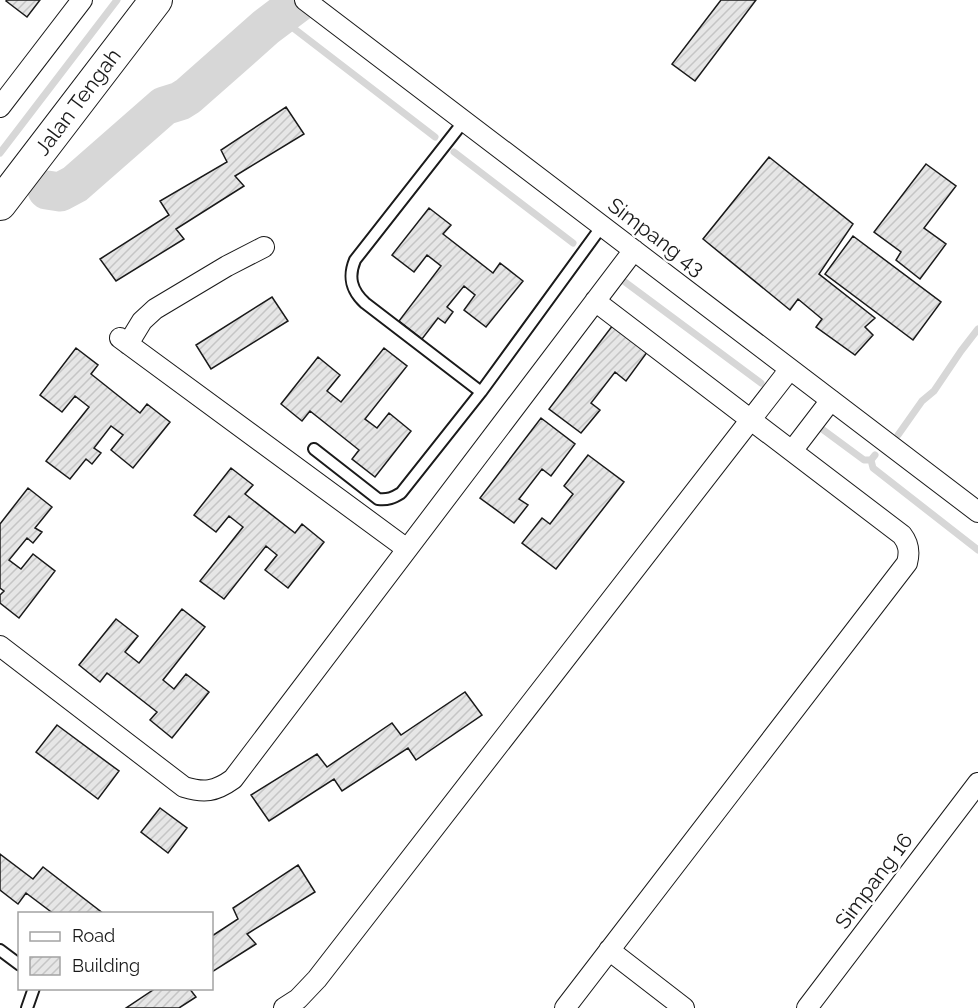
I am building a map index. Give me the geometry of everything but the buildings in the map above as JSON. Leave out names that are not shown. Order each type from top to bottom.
[{"type":"main road","name":"Jalan Tengah","points":[[0,204],[156,0]]},
{"type":"street","points":[[0,106],[82,0]]},
{"type":"street","name":"Simpang 43","points":[[311,5],[978,512]]},
{"type":"street","points":[[264,247],[155,309],[124,341],[407,549]]},
{"type":"street","points":[[0,646],[184,787],[196,791],[210,791],[222,787],[233,779],[634,250]]},
{"type":"street","points":[[565,1008],[907,562],[909,556],[907,541],[902,535],[595,301]]},
{"type":"street","points":[[284,1008],[298,999],[317,979],[790,369]]},
{"type":"street","points":[[792,451],[831,400]]},
{"type":"street","name":"Simpang 16","points":[[807,1008],[978,783]]},
{"type":"street","points":[[609,950],[684,1008]]},
{"type":"lane","points":[[464,121],[355,260],[350,278],[357,296],[364,303],[481,392]]},
{"type":"lane","points":[[314,449],[378,499],[394,498],[401,493],[481,392],[602,226]]},
{"type":"lane","points":[[350,506],[363,487]]},
{"type":"lane","points":[[0,950],[18,964]]},
{"type":"lane","points":[[27,1008],[33,990]]},
{"type":"waterway","points":[[0,153],[117,0]]},
{"type":"waterway","points":[[47,190],[60,192],[75,184],[164,106],[188,96],[266,27],[302,0]]},
{"type":"waterway","points":[[281,15],[288,24],[435,137]]},
{"type":"waterway","points":[[454,152],[573,243]]},
{"type":"waterway","points":[[625,282],[761,383]]},
{"type":"waterway","points":[[898,435],[922,401],[934,391],[978,329]]},
{"type":"waterway","points":[[822,429],[864,460],[871,460]]},
{"type":"waterway","points":[[875,455],[871,460],[873,468],[978,550]]}]
